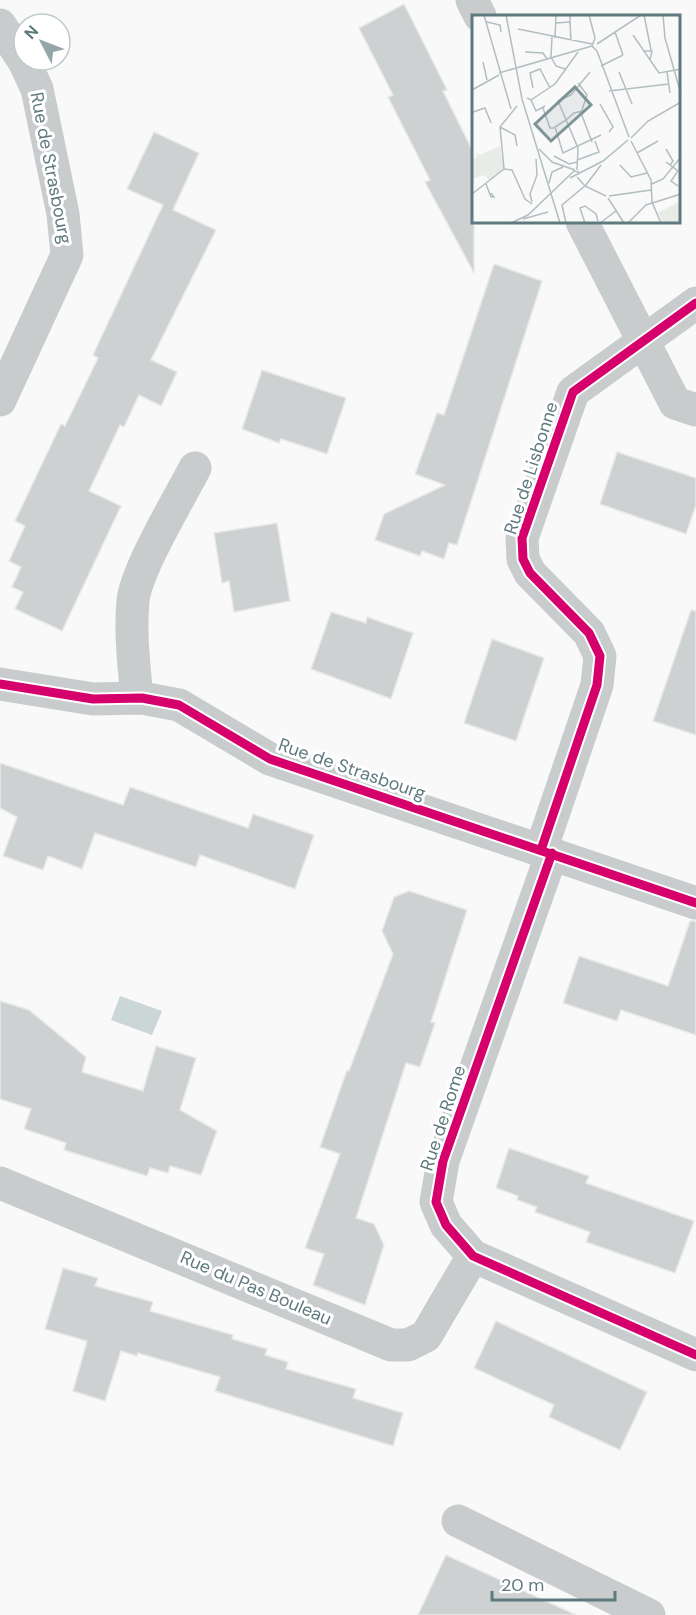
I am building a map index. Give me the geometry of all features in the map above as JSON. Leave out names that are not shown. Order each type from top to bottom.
[{"type":"street","points":[[472,0],[480,15]]},
{"type":"street","name":"Rue de Strasbourg","points":[[0,400],[67,255],[63,214],[37,89],[4,31]]},
{"type":"street","points":[[583,224],[675,403],[696,410]]},
{"type":"street","name":"Rue de Lisbonne","points":[[546,851],[597,685],[600,656],[589,633],[530,573],[523,559],[522,538],[573,392],[641,340],[696,303]]},
{"type":"street","points":[[137,698],[132,644],[133,599],[142,572],[195,468]]},
{"type":"street","name":"Rue de Strasbourg","points":[[0,684],[24,690],[93,699],[137,698],[179,705],[270,759],[696,903]]},
{"type":"street","name":"Rue de Rome","points":[[546,851],[443,1161],[436,1202],[455,1239],[473,1256],[696,1355]]},
{"type":"street","name":"Rue du Pas Bouleau","points":[[0,1183],[391,1345],[408,1345],[426,1336],[473,1256]]},
{"type":"street","points":[[458,1521],[649,1615]]},
{"type":"shaded area","points":[[120,996],[162,1011],[152,1035],[111,1020]]},
{"type":"building","points":[[404,4],[447,90],[443,91],[472,150],[474,273],[425,182],[430,180],[388,97],[393,95],[359,28]]},
{"type":"building","points":[[154,132],[199,153],[173,210],[216,230],[151,360],[177,372],[161,406],[139,395],[124,427],[120,425],[89,491],[121,506],[62,631],[15,609],[23,592],[12,587],[21,567],[9,561],[25,526],[15,521],[61,424],[65,426],[98,358],[93,355],[163,205],[127,189]]},
{"type":"building","points":[[494,264],[542,281],[457,545],[449,543],[444,559],[422,551],[420,556],[375,540],[384,514],[445,485],[415,474],[437,413],[444,415]]},
{"type":"building","points":[[262,370],[346,398],[327,454],[281,439],[279,443],[242,429]]},
{"type":"building","points":[[617,452],[696,478],[696,505],[686,534],[600,504]]},
{"type":"building","points":[[277,523],[290,601],[234,612],[229,581],[222,583],[214,533]]},
{"type":"building","points":[[691,610],[696,611],[696,735],[653,721]]},
{"type":"building","points":[[331,612],[366,623],[367,617],[413,633],[391,699],[311,669]]},
{"type":"building","points":[[492,639],[544,658],[516,741],[464,723]]},
{"type":"building","points":[[0,763],[123,805],[130,787],[248,828],[253,814],[314,835],[295,889],[200,855],[196,867],[95,833],[82,869],[48,856],[43,870],[3,856],[17,817],[0,808]]},
{"type":"building","points":[[409,891],[467,910],[431,1022],[435,1023],[420,1067],[406,1063],[356,1218],[374,1224],[384,1245],[365,1305],[313,1285],[324,1254],[305,1248],[340,1154],[320,1147],[347,1070],[349,1071],[393,954],[382,931],[394,897]]},
{"type":"building","points":[[690,921],[696,921],[696,1035],[621,1010],[617,1021],[563,1003],[579,956],[668,986]]},
{"type":"building","points":[[0,1001],[29,1010],[86,1057],[82,1072],[143,1091],[156,1046],[196,1058],[180,1110],[217,1131],[201,1175],[170,1166],[168,1173],[150,1168],[147,1176],[64,1150],[66,1143],[24,1129],[31,1109],[0,1099]]},
{"type":"building","points":[[509,1148],[589,1176],[586,1183],[694,1221],[675,1273],[586,1242],[590,1232],[535,1212],[537,1207],[517,1200],[518,1196],[496,1188]]},
{"type":"building","points":[[63,1268],[98,1278],[95,1286],[153,1302],[150,1311],[233,1335],[232,1339],[267,1349],[265,1355],[288,1362],[286,1369],[356,1389],[353,1398],[403,1413],[393,1446],[215,1391],[220,1377],[138,1353],[137,1356],[121,1351],[105,1401],[73,1391],[87,1341],[45,1329]]},
{"type":"building","points":[[496,1321],[647,1392],[620,1450],[549,1417],[554,1405],[474,1368]]},
{"type":"building","points":[[446,1555],[576,1615],[418,1615]]},
{"type":"cycle path","points":[[541,850],[597,685],[600,656],[589,633],[530,573],[523,559],[522,538],[573,392],[696,303]]},
{"type":"cycle path","points":[[0,684],[93,699],[142,698],[179,705],[270,759],[696,903]]},
{"type":"cycle path","points":[[552,853],[443,1161],[436,1202],[446,1225],[473,1256],[696,1355]]}]
